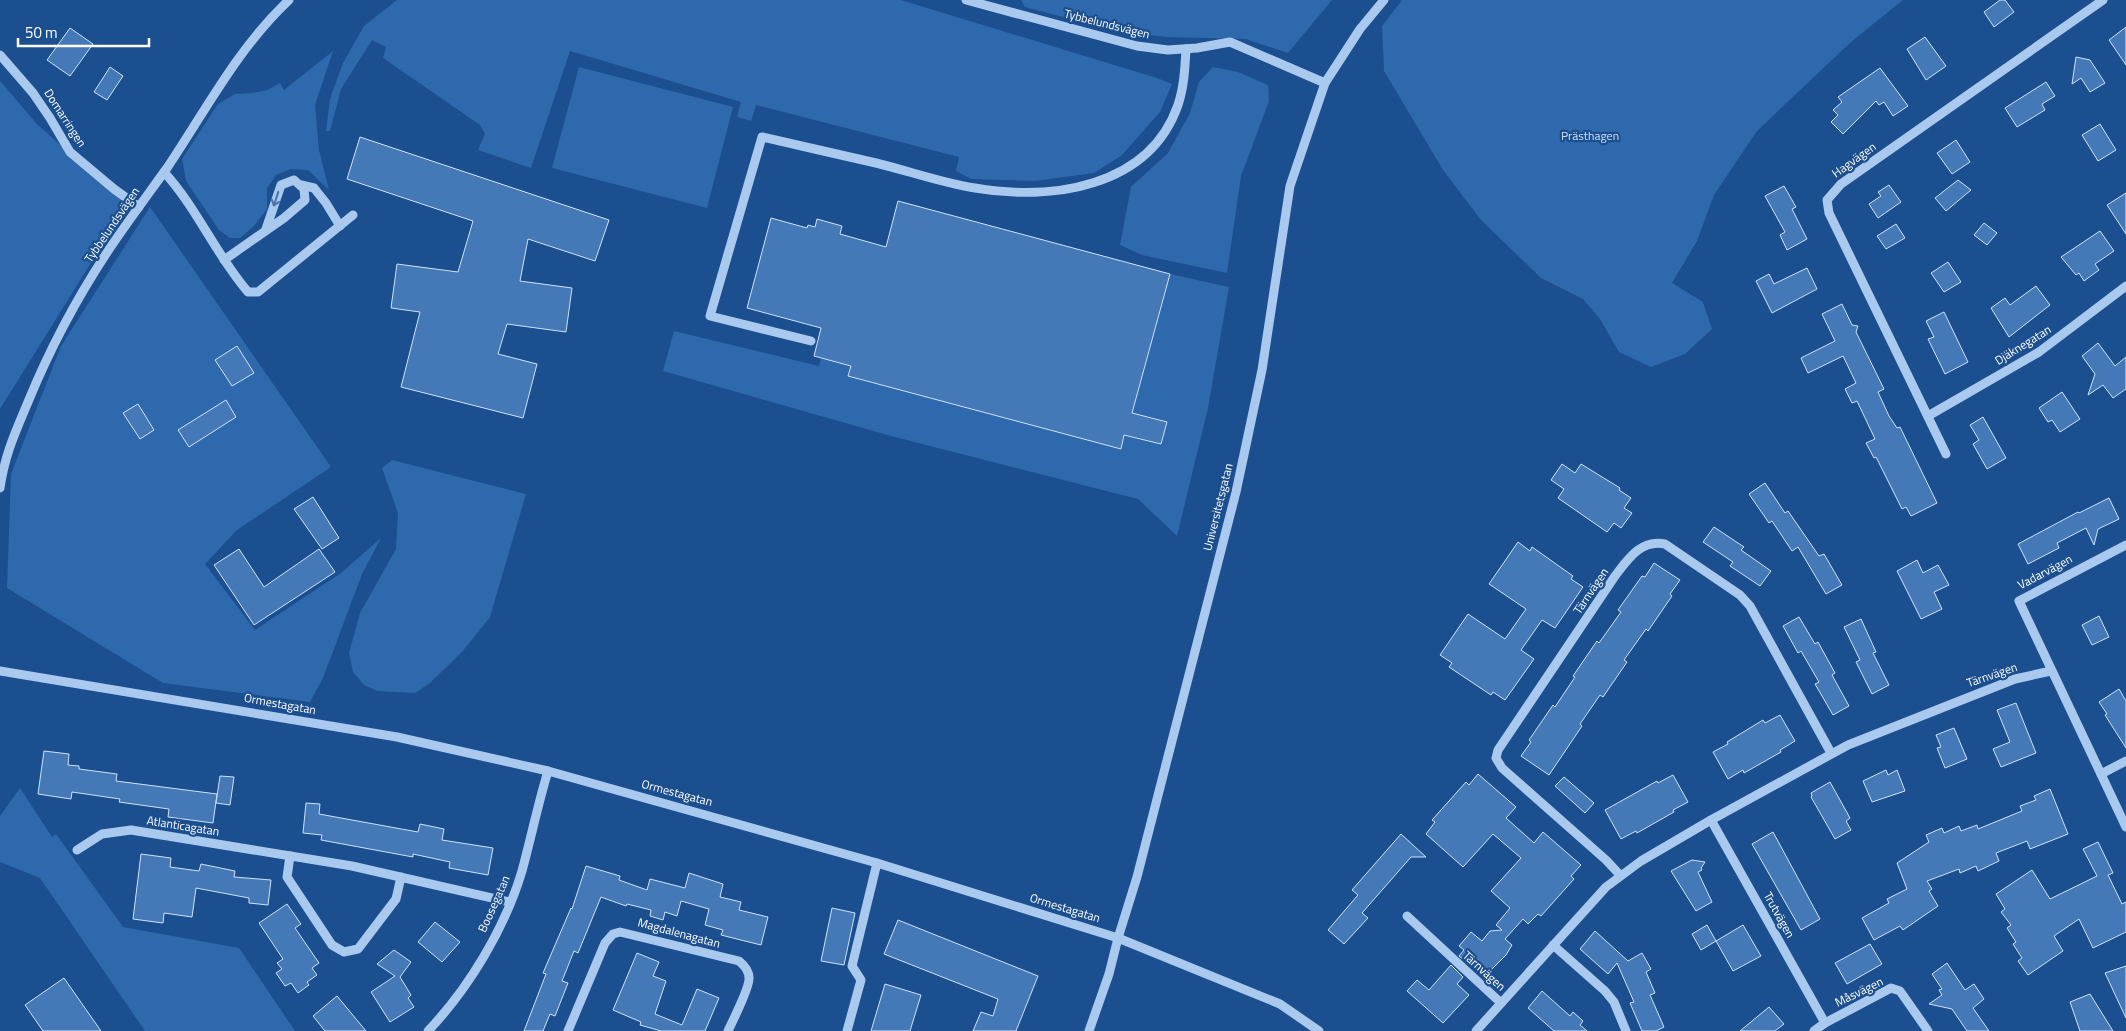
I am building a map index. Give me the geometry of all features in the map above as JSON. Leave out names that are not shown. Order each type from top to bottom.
[{"type":"street","name":"Tybbelundsvägen","points":[[0,488],[3,463],[13,434],[42,366],[88,283],[164,172],[237,59],[256,33],[289,0]]},
{"type":"street","name":"Tybbelundsvägen","points":[[966,0],[1137,46],[1168,50],[1230,42],[1325,84]]},
{"type":"street","points":[[1001,10],[1005,0]]},
{"type":"street","name":"Universitetsgatan","points":[[1089,1031],[1109,974],[1137,877],[1236,492],[1262,370],[1290,186],[1325,84],[1360,29],[1384,0]]},
{"type":"street","name":"Hagvägen","points":[[1946,454],[1828,213],[1827,200],[1841,184],[2103,0]]},
{"type":"street","points":[[811,341],[710,316],[762,137],[877,163],[976,189],[1014,193],[1069,190],[1102,181],[1127,168],[1150,149],[1170,122],[1177,107],[1182,92],[1186,49]]},
{"type":"street","name":"Domarringen","points":[[0,55],[33,93],[70,152],[114,189],[139,206]]},
{"type":"street","points":[[164,172],[180,189],[224,260],[248,292],[258,292],[354,215]]},
{"type":"street","points":[[224,260],[284,218],[305,200],[304,189],[294,180],[281,186],[266,229]]},
{"type":"street","points":[[300,185],[314,188],[340,226]]},
{"type":"street","name":"Djäknegatan","points":[[1928,416],[2039,352],[2126,286]]},
{"type":"street","name":"Tärnvägen","points":[[1620,875],[1502,768],[1496,758],[1498,750],[1616,576],[1631,555],[1644,546],[1656,542],[1666,544],[1740,595],[1750,606],[1831,753]]},
{"type":"street","name":"Vadarvägen","points":[[2051,671],[2018,601],[2126,545]]},
{"type":"street","name":"Ormestagatan","points":[[0,671],[397,737],[548,771],[877,863],[1118,938],[1280,1004],[1320,1031]]},
{"type":"street","points":[[2051,671],[2126,827]]},
{"type":"street","name":"Tärnvägen","points":[[1476,1031],[1606,887],[1620,875],[1711,820],[1831,753],[1998,685],[2051,671]]},
{"type":"street","points":[[2101,774],[2126,761]]},
{"type":"street","name":"Boosegatan","points":[[428,1031],[466,986],[486,952],[510,902],[522,871],[548,771]]},
{"type":"street","name":"Trutvägen","points":[[1711,820],[1824,1023]]},
{"type":"street","name":"Atlanticagatan","points":[[77,850],[102,834],[131,830],[352,866],[510,902]]},
{"type":"street","points":[[290,856],[287,876],[332,945],[344,952],[354,951],[364,943],[396,899],[401,877]]},
{"type":"street","points":[[847,1031],[861,980],[852,966],[877,863]]},
{"type":"street","name":"Tärnvägen","points":[[1407,916],[1501,1003]]},
{"type":"street","name":"Magdalenagatan","points":[[568,1031],[605,943],[612,934],[620,932],[738,961],[744,965],[748,971],[749,982],[728,1031]]},
{"type":"street","points":[[1553,945],[1606,991],[1614,1002],[1626,1031]]},
{"type":"street","name":"Måsvägen","points":[[1814,1031],[1824,1023],[1891,988],[1900,991],[1928,1031]]},
{"type":"green space","points":[[397,0],[901,0],[1172,84],[1160,112],[1122,155],[1094,173],[1035,181],[971,179],[956,171],[959,157],[756,105],[751,121],[737,117],[741,102],[570,51],[531,168],[478,150],[485,134],[480,125],[383,58],[386,47],[372,40],[341,89],[330,131],[326,131],[330,99],[343,63],[364,26]]},
{"type":"green space","points":[[1021,0],[1332,0],[1288,53],[1246,39],[1168,37],[1126,33],[1025,7]]},
{"type":"green space","name":"Prästhagen","points":[[1402,0],[1903,0],[1851,42],[1757,131],[1714,195],[1697,241],[1672,283],[1703,302],[1712,329],[1685,354],[1651,367],[1619,352],[1600,319],[1583,299],[1541,278],[1481,220],[1443,170],[1384,71],[1382,26]]},
{"type":"green space","points":[[333,51],[315,105],[319,150],[329,190],[308,170],[291,169],[276,175],[267,188],[267,209],[254,226],[240,238],[230,238],[219,230],[186,181],[182,159],[218,104],[235,94],[267,90],[280,83],[284,90]]},
{"type":"green space","points":[[579,67],[733,107],[707,208],[552,168]]},
{"type":"green space","points":[[1213,67],[1238,72],[1268,85],[1269,101],[1241,176],[1227,273],[1142,255],[1120,245],[1131,187],[1168,153],[1190,113],[1199,82]]},
{"type":"green space","points":[[0,81],[37,124],[127,205],[0,409]]},
{"type":"green space","points":[[150,207],[331,467],[237,530],[205,564],[255,630],[341,573],[381,538],[362,574],[323,678],[310,702],[163,683],[7,588],[11,474],[61,346]]},
{"type":"green space","points":[[1170,274],[1229,287],[1208,408],[1177,536],[1138,499],[891,436],[663,371],[674,331],[819,366],[821,358],[851,366],[848,376],[1121,448],[1124,435],[1160,444],[1167,422],[1132,413]]},
{"type":"green space","points":[[392,460],[526,494],[490,617],[462,652],[430,683],[415,693],[377,691],[364,685],[353,672],[349,653],[360,613],[396,549],[398,513],[382,468]]},
{"type":"green space","points":[[20,788],[52,837],[56,834],[123,927],[239,948],[295,1031],[145,1031],[40,878],[0,862],[0,816]]},
{"type":"building","points":[[2000,0],[2005,0],[2014,12],[1994,27],[1984,12]]},
{"type":"building","points":[[2126,27],[2126,65],[2109,40]]},
{"type":"building","points":[[70,28],[93,44],[70,76],[47,60]]},
{"type":"building","points":[[1925,37],[1946,66],[1926,80],[1907,49]]},
{"type":"building","points":[[2076,57],[2090,60],[2105,83],[2090,92],[2081,78],[2072,84]]},
{"type":"building","points":[[110,67],[123,76],[107,100],[94,92]]},
{"type":"building","points":[[1880,68],[1908,106],[1893,116],[1884,102],[1879,105],[1876,101],[1843,134],[1831,122],[1838,115],[1833,110],[1842,102],[1838,97]]},
{"type":"building","points":[[2046,82],[2055,96],[2042,104],[2045,110],[2017,127],[2005,108]]},
{"type":"building","points":[[2100,124],[2116,150],[2098,161],[2082,135]]},
{"type":"building","points":[[360,137],[609,220],[595,261],[528,239],[520,281],[572,288],[566,332],[507,324],[498,354],[537,364],[523,418],[401,387],[420,312],[391,308],[397,264],[458,272],[473,221],[347,179]]},
{"type":"building","points":[[1956,140],[1970,162],[1952,174],[1937,153]]},
{"type":"building","points":[[1958,180],[1971,190],[1946,211],[1935,198]]},
{"type":"building","points":[[1889,185],[1901,202],[1878,218],[1869,204],[1881,196],[1878,192]]},
{"type":"building","points":[[1784,186],[1796,207],[1792,209],[1807,239],[1787,250],[1780,235],[1785,232],[1765,196]]},
{"type":"building","points":[[2126,193],[2126,234],[2107,205]]},
{"type":"building","points":[[898,201],[1170,274],[1132,413],[1167,422],[1161,444],[1124,435],[1121,449],[848,376],[851,366],[814,356],[821,328],[747,308],[771,218],[807,228],[808,225],[815,227],[817,219],[842,226],[840,234],[886,247]]},
{"type":"building","points":[[1984,223],[1997,233],[1987,245],[1974,235]]},
{"type":"building","points":[[1896,224],[1905,238],[1886,249],[1877,236]]},
{"type":"building","points":[[2100,231],[2114,251],[2095,264],[2099,270],[2084,281],[2079,273],[2076,275],[2061,257]]},
{"type":"building","points":[[1948,262],[1961,282],[1944,292],[1931,273]]},
{"type":"building","points":[[1807,268],[1817,289],[1772,313],[1756,281],[1769,274],[1774,284]]},
{"type":"building","points":[[2036,286],[2050,305],[2009,337],[1991,308],[2005,298],[2010,305]]},
{"type":"building","points":[[1842,304],[1852,325],[1858,326],[1856,332],[1884,389],[1878,392],[1889,416],[1897,428],[1900,427],[1937,503],[1911,516],[1906,507],[1902,509],[1876,457],[1874,458],[1866,443],[1875,439],[1857,401],[1852,403],[1845,389],[1856,383],[1843,356],[1808,373],[1801,358],[1835,341],[1822,314]]},
{"type":"building","points":[[1944,312],[1968,362],[1945,374],[1928,339],[1934,337],[1926,321]]},
{"type":"building","points":[[2098,343],[2115,366],[2126,357],[2126,389],[2113,398],[2103,385],[2088,395],[2095,374],[2082,356]]},
{"type":"building","points":[[237,346],[254,373],[232,386],[215,360]]},
{"type":"building","points":[[2062,392],[2080,419],[2060,432],[2052,420],[2048,422],[2039,408]]},
{"type":"building","points":[[226,400],[236,417],[189,447],[178,430]]},
{"type":"building","points":[[138,404],[154,430],[140,439],[123,413]]},
{"type":"building","points":[[1983,417],[2006,458],[1987,469],[1973,444],[1979,440],[1970,425]]},
{"type":"building","points":[[1562,464],[1575,473],[1581,464],[1620,488],[1619,490],[1631,498],[1624,508],[1632,513],[1621,528],[1614,523],[1607,532],[1558,498],[1564,489],[1551,480]]},
{"type":"building","points":[[1765,483],[1785,513],[1788,511],[1819,556],[1824,554],[1842,585],[1826,594],[1798,547],[1792,551],[1772,521],[1769,523],[1749,494]]},
{"type":"building","points":[[313,497],[339,538],[322,549],[294,509]]},
{"type":"building","points":[[2109,498],[2119,519],[2098,529],[2094,545],[2086,528],[2057,543],[2059,548],[2028,564],[2018,544]]},
{"type":"building","points":[[1714,527],[1744,547],[1741,550],[1771,571],[1760,586],[1730,566],[1733,562],[1703,542]]},
{"type":"building","points":[[1518,542],[1530,551],[1532,547],[1573,576],[1571,579],[1583,587],[1555,628],[1542,620],[1521,650],[1534,659],[1505,700],[1493,692],[1491,695],[1449,667],[1452,663],[1440,655],[1468,614],[1505,639],[1526,609],[1489,584]]},
{"type":"building","points":[[239,549],[264,587],[319,549],[335,572],[254,625],[214,565]]},
{"type":"building","points":[[1917,560],[1923,573],[1938,565],[1949,585],[1934,592],[1942,609],[1921,619],[1897,571]]},
{"type":"building","points":[[1654,563],[1680,580],[1670,594],[1672,596],[1648,631],[1646,629],[1624,660],[1627,662],[1603,697],[1600,695],[1580,724],[1582,726],[1549,775],[1521,756],[1531,742],[1529,740],[1553,705],[1555,707],[1597,641],[1599,643],[1621,612],[1618,610],[1642,576],[1645,577]]},
{"type":"building","points":[[2099,616],[2109,637],[2092,645],[2082,625]]},
{"type":"building","points":[[1799,617],[1815,644],[1818,642],[1835,673],[1832,675],[1849,706],[1833,715],[1815,684],[1819,682],[1801,651],[1798,653],[1783,626]]},
{"type":"building","points":[[1861,619],[1876,652],[1873,653],[1889,685],[1872,694],[1856,662],[1860,660],[1844,627]]},
{"type":"building","points":[[2119,689],[2126,701],[2126,748],[2099,702]]},
{"type":"building","points":[[2016,703],[2036,753],[2001,767],[1993,749],[2010,742],[1997,710]]},
{"type":"building","points":[[1780,715],[1795,741],[1780,750],[1781,752],[1744,773],[1743,770],[1728,779],[1713,752],[1763,720],[1765,723]]},
{"type":"building","points":[[1954,728],[1967,759],[1945,768],[1937,748],[1941,747],[1936,735]]},
{"type":"building","points":[[44,751],[69,754],[68,765],[79,766],[79,769],[117,774],[116,781],[217,794],[213,823],[168,817],[169,809],[119,802],[120,799],[72,792],[71,799],[38,794]]},
{"type":"building","points":[[1886,770],[1888,775],[1897,770],[1905,791],[1872,802],[1863,781]]},
{"type":"building","points":[[1478,774],[1516,807],[1506,818],[1534,843],[1543,832],[1581,865],[1571,876],[1574,879],[1541,916],[1538,914],[1528,924],[1523,919],[1505,939],[1512,945],[1506,955],[1488,973],[1476,962],[1472,967],[1459,956],[1464,950],[1459,946],[1471,932],[1482,941],[1490,931],[1502,930],[1496,925],[1510,908],[1491,891],[1521,858],[1493,834],[1463,867],[1426,834],[1435,822],[1432,820],[1466,782],[1469,785]]},
{"type":"building","points":[[1673,775],[1688,802],[1637,833],[1636,831],[1621,839],[1605,810],[1657,781],[1658,783]]},
{"type":"building","points":[[220,776],[234,777],[230,805],[216,803]]},
{"type":"building","points":[[1564,777],[1594,803],[1585,813],[1555,786]]},
{"type":"building","points":[[1830,782],[1850,818],[1846,821],[1851,830],[1835,839],[1811,797],[1811,793]]},
{"type":"building","points":[[2050,789],[2068,834],[2030,849],[2027,841],[1996,853],[1999,861],[1978,871],[1976,866],[1960,873],[1959,869],[1927,881],[1932,889],[1929,891],[1938,906],[1903,930],[1900,926],[1874,940],[1862,918],[1889,903],[1887,899],[1907,889],[1897,863],[1929,842],[1926,835],[1942,828],[1944,833],[1959,826],[1961,831],[1977,825],[1978,829],[2022,811],[2020,806],[2036,800],[2034,796]]},
{"type":"building","points":[[306,803],[320,804],[319,814],[418,832],[420,824],[444,829],[442,840],[493,848],[488,875],[449,868],[450,862],[413,854],[413,857],[321,840],[322,835],[303,833]]},
{"type":"building","points":[[1773,832],[1820,919],[1801,930],[1752,844]]},
{"type":"building","points":[[1401,834],[1426,857],[1411,857],[1362,913],[1368,918],[1344,944],[1328,930],[1358,895],[1352,890]]},
{"type":"building","points":[[2098,842],[2113,873],[2108,875],[2122,904],[2126,902],[2126,932],[2093,948],[2079,919],[2054,936],[2063,951],[2028,975],[2018,961],[2022,958],[2013,944],[2016,942],[2007,928],[2011,925],[2001,912],[2005,909],[1996,894],[2032,870],[2050,899],[2097,876],[2083,849]]},
{"type":"building","points":[[141,854],[171,858],[170,867],[199,871],[201,864],[235,871],[234,877],[271,880],[268,905],[249,903],[249,898],[196,888],[192,917],[164,913],[163,923],[133,919]]},
{"type":"building","points":[[1692,860],[1705,862],[1701,868],[1702,870],[1698,872],[1712,902],[1696,911],[1671,871]]},
{"type":"building","points":[[586,866],[620,876],[619,880],[647,890],[650,879],[685,888],[689,873],[723,884],[720,897],[741,902],[739,910],[768,917],[761,945],[721,935],[723,930],[705,925],[709,909],[681,901],[677,916],[665,912],[663,920],[650,916],[651,910],[627,904],[626,906],[601,897],[578,953],[574,951],[562,981],[568,983],[555,1016],[550,1014],[543,1031],[524,1031],[546,974],[543,973],[572,909]]},
{"type":"building","points":[[287,904],[301,924],[295,928],[319,963],[312,968],[317,975],[307,982],[309,985],[298,993],[291,983],[285,986],[276,973],[282,969],[277,963],[283,959],[259,923]]},
{"type":"building","points":[[832,908],[855,913],[844,965],[821,961]]},
{"type":"building","points":[[898,920],[1038,976],[1016,1031],[973,1031],[981,1012],[993,1016],[998,999],[884,954]]},
{"type":"building","points":[[435,922],[460,942],[442,962],[418,942]]},
{"type":"building","points":[[1707,925],[1716,941],[1701,950],[1692,934]]},
{"type":"building","points":[[1743,925],[1761,956],[1733,971],[1716,941]]},
{"type":"building","points":[[1595,931],[1628,961],[1642,953],[1651,969],[1646,972],[1655,993],[1650,995],[1664,1027],[1656,1031],[1642,1031],[1630,1003],[1634,1002],[1617,963],[1608,974],[1580,949]]},
{"type":"building","points":[[1870,944],[1882,964],[1847,984],[1835,963]]},
{"type":"building","points":[[394,950],[411,962],[400,977],[411,995],[408,998],[414,1007],[390,1022],[371,992],[395,976],[377,964]]},
{"type":"building","points":[[637,953],[659,962],[653,976],[666,981],[655,1014],[682,1025],[697,989],[719,998],[705,1031],[661,1031],[640,1025],[641,1022],[613,1010]]},
{"type":"building","points":[[1947,963],[1965,990],[1974,984],[1984,999],[1973,1008],[1989,1031],[1967,1031],[1952,1009],[1929,1004],[1942,995],[1939,990],[1942,989],[1932,974]]},
{"type":"building","points":[[1451,965],[1463,977],[1457,984],[1469,995],[1443,1023],[1407,991],[1417,980],[1429,990]]},
{"type":"building","points":[[2126,966],[2126,1018],[2105,973]]},
{"type":"building","points":[[64,978],[101,1031],[43,1031],[25,1005]]},
{"type":"building","points":[[885,984],[921,995],[910,1031],[871,1031]]},
{"type":"building","points":[[1542,991],[1570,1016],[1573,1012],[1583,1021],[1580,1025],[1587,1031],[1554,1031],[1528,1008]]},
{"type":"building","points":[[2090,994],[2113,1031],[2080,1031],[2070,1002]]},
{"type":"building","points":[[337,996],[366,1031],[325,1031],[313,1016]]},
{"type":"building","points":[[1769,1007],[1784,1024],[1775,1031],[1740,1031]]}]
